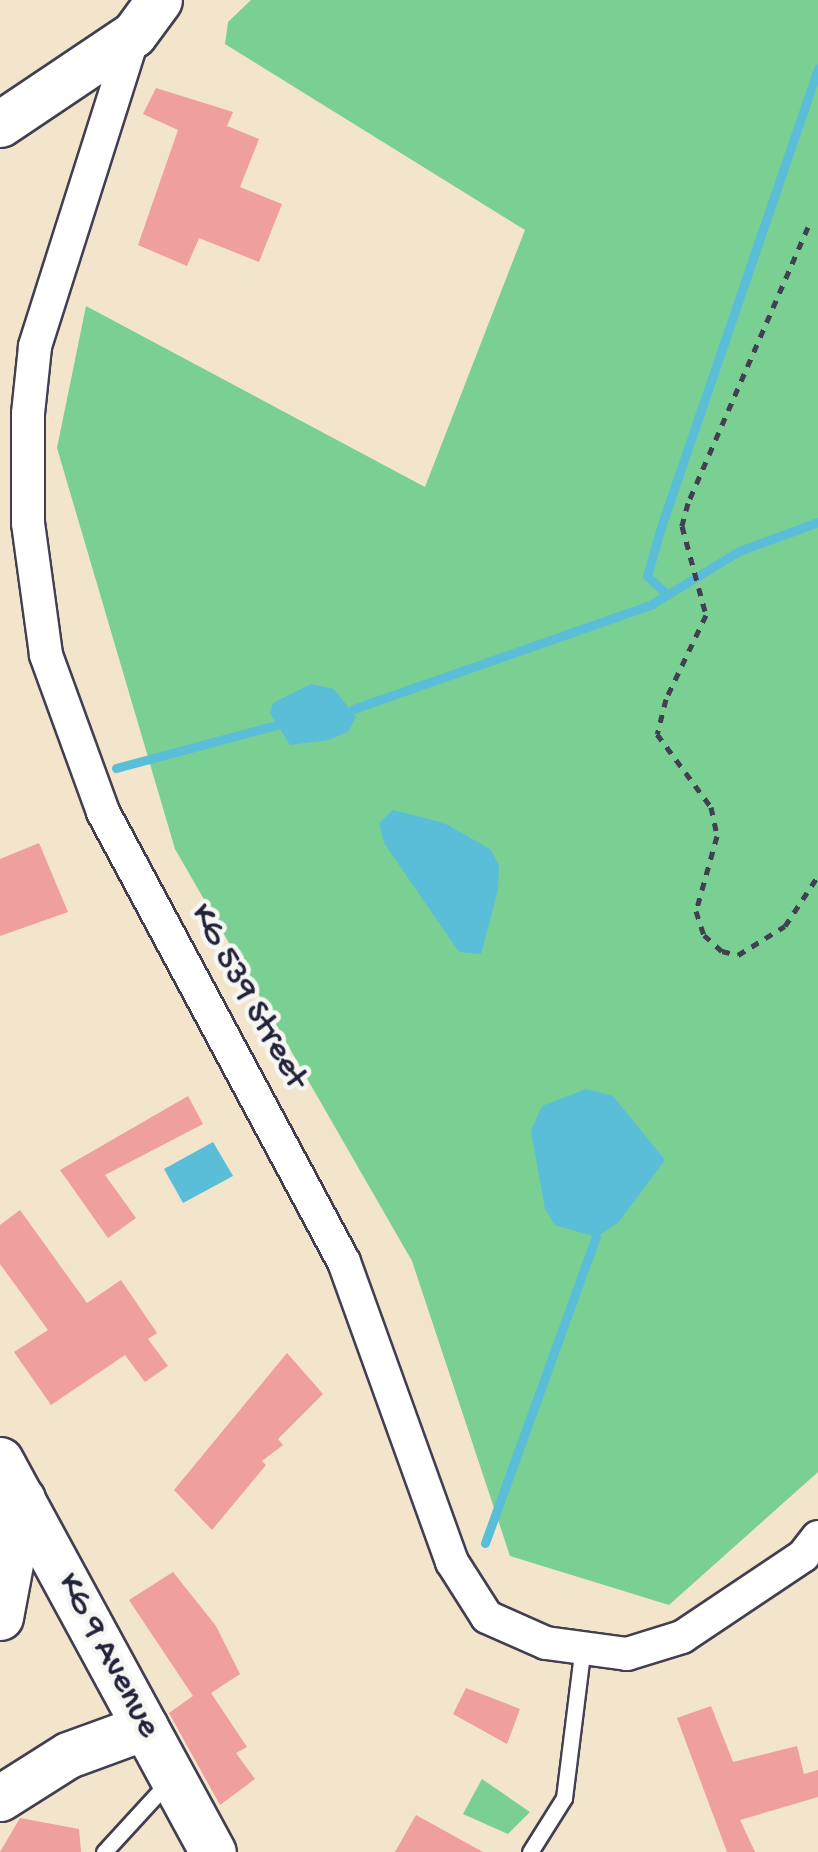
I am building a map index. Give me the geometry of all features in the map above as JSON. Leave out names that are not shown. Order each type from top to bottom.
[{"type":"main road","points":[[0,124],[146,17]]},
{"type":"main road","name":"KG 9 Avenue","points":[[0,1460],[212,1852]]},
{"type":"main road","points":[[0,1617],[22,1500]]},
{"type":"main road","points":[[0,1798],[68,1755],[144,1727]]},
{"type":"street","name":"KG 539 Street","points":[[146,17],[35,347],[28,523],[46,655],[104,812],[344,1262],[465,1590],[487,1617],[546,1644],[627,1654],[682,1637],[803,1556],[818,1537]]},
{"type":"lane","points":[[530,1852],[564,1798],[583,1646]]},
{"type":"lane","points":[[104,1852],[173,1777]]},
{"type":"path","points":[[808,227],[688,503],[682,526],[706,615],[666,699],[657,734],[712,807],[717,836],[696,911],[704,935],[738,955],[785,926],[818,876]]},
{"type":"green space","points":[[251,0],[818,0],[818,1472],[669,1605],[510,1556],[412,1261],[175,849],[57,448],[86,306],[425,487],[525,230],[225,44],[228,22]]},
{"type":"green space","points":[[482,1779],[530,1812],[508,1834],[463,1814]]},
{"type":"water","points":[[311,684],[334,689],[356,717],[348,732],[328,740],[290,745],[270,713],[273,703]]},
{"type":"water","points":[[393,810],[444,823],[490,849],[499,865],[498,890],[481,954],[459,952],[384,843],[379,823]]},
{"type":"water","points":[[586,1089],[613,1096],[665,1160],[618,1223],[596,1237],[555,1225],[545,1209],[531,1131],[542,1106]]},
{"type":"water","points":[[213,1142],[233,1176],[183,1203],[164,1169]]},
{"type":"building","points":[[156,88],[233,112],[227,126],[259,139],[240,187],[282,204],[259,262],[199,238],[187,266],[138,245],[178,130],[143,114]]},
{"type":"building","points":[[39,843],[68,912],[0,936],[0,859]]},
{"type":"building","points":[[188,1096],[203,1124],[105,1175],[136,1218],[108,1238],[60,1170]]},
{"type":"building","points":[[20,1210],[87,1303],[121,1280],[157,1333],[148,1339],[168,1366],[145,1382],[125,1355],[51,1405],[14,1352],[48,1330],[0,1264],[0,1225]]},
{"type":"building","points":[[287,1353],[323,1394],[278,1439],[283,1445],[262,1461],[266,1465],[212,1530],[174,1490]]},
{"type":"building","points":[[173,1572],[216,1626],[240,1674],[211,1693],[247,1747],[236,1753],[255,1779],[220,1805],[169,1713],[193,1696],[129,1600]]},
{"type":"building","points":[[466,1688],[520,1709],[507,1744],[453,1714]]},
{"type":"building","points":[[711,1706],[733,1762],[797,1746],[804,1774],[818,1770],[818,1797],[740,1820],[755,1852],[727,1852],[677,1718]]},
{"type":"building","points":[[416,1815],[483,1852],[395,1852]]},
{"type":"building","points":[[20,1818],[79,1829],[81,1852],[0,1852]]},
{"type":"waterway","points":[[668,595],[647,576],[818,68]]},
{"type":"waterway","points":[[353,709],[652,604],[739,551],[818,522]]},
{"type":"waterway","points":[[116,768],[276,725]]},
{"type":"waterway","points":[[485,1543],[596,1237]]}]
